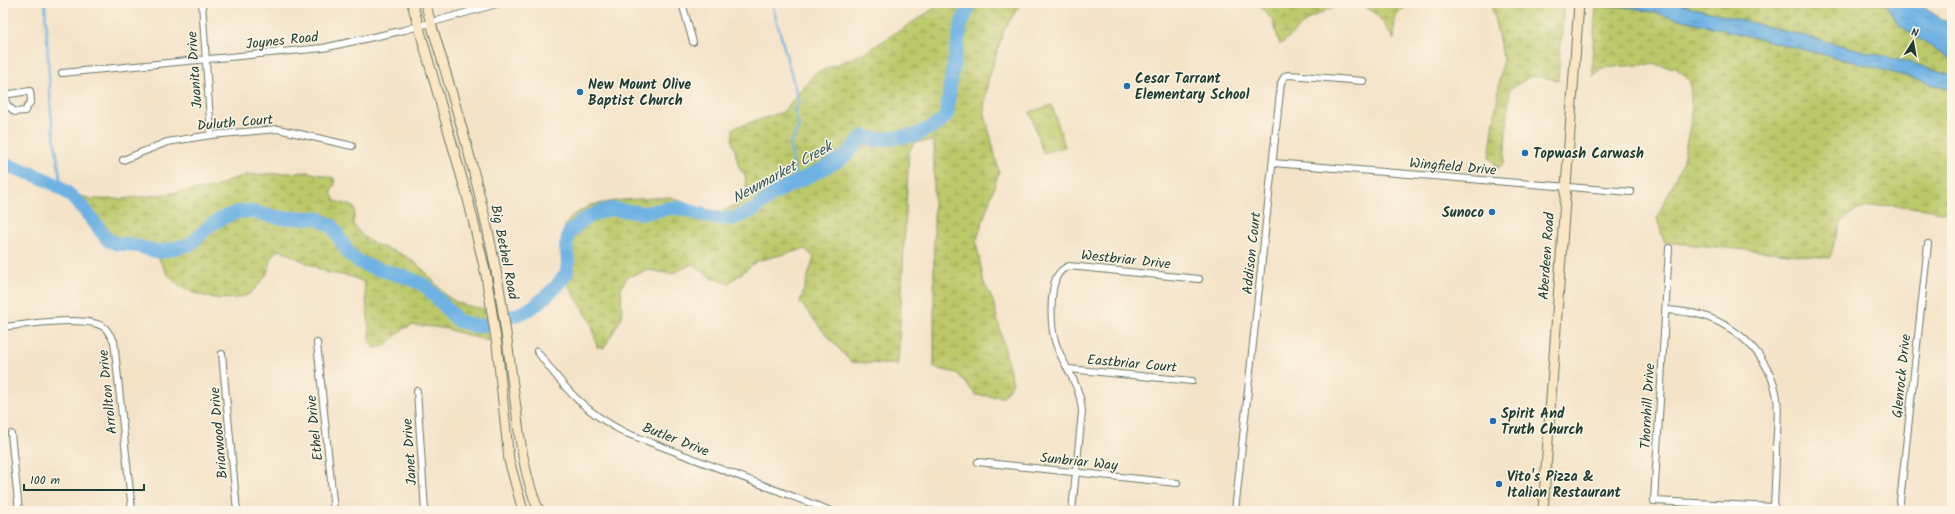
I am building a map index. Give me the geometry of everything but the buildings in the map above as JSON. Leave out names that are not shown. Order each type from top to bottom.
[{"type":"main road","name":"Big Bethel Road","points":[[412,3],[472,215],[491,303],[509,460],[523,511]]},
{"type":"main road","name":"Big Bethel Road","points":[[425,3],[474,173],[501,302],[521,448],[527,475],[539,511]]},
{"type":"main road","name":"Aberdeen Road","points":[[1543,511],[1578,6]]},
{"type":"street","name":"Juanita Drive","points":[[202,3],[211,135]]},
{"type":"street","name":"Joynes Road","points":[[62,73],[323,48],[367,40],[431,24],[500,3]]},
{"type":"street","points":[[682,3],[692,42]]},
{"type":"street","name":"Addison Court","points":[[1235,511],[1281,83],[1285,76],[1294,75],[1363,81]]},
{"type":"street","points":[[30,91],[31,102],[29,107],[20,112],[10,110],[4,95],[30,91]]},
{"type":"street","name":"Duluth Court","points":[[123,160],[167,142],[211,135],[278,129],[352,146]]},
{"type":"street","name":"Wingfield Drive","points":[[1273,163],[1632,192]]},
{"type":"street","name":"Glenrock Drive","points":[[1899,511],[1928,244]]},
{"type":"street","name":"Thornhill Drive","points":[[1668,248],[1654,501],[1711,504]]},
{"type":"street","name":"Westbriar Drive","points":[[1072,511],[1082,412],[1081,399],[1069,369],[1056,344],[1052,322],[1056,278],[1064,268],[1076,266],[1199,278]]},
{"type":"street","points":[[1665,310],[1688,312],[1707,316],[1736,332],[1764,360],[1777,396],[1778,415],[1774,507],[1711,504],[1710,511]]},
{"type":"street","name":"Arrollton Drive","points":[[3,327],[65,321],[89,322],[104,328],[114,341],[132,511]]},
{"type":"street","name":"Ethel Drive","points":[[317,343],[334,511]]},
{"type":"street","name":"Butler Drive","points":[[538,351],[563,386],[581,404],[604,422],[626,433],[831,511]]},
{"type":"street","name":"Briarwood Drive","points":[[222,354],[237,511]]},
{"type":"street","name":"Eastbriar Court","points":[[1069,369],[1192,381]]},
{"type":"street","name":"Janet Drive","points":[[417,391],[425,511]]},
{"type":"street","points":[[11,434],[19,511]]},
{"type":"street","name":"Sunbriar Way","points":[[978,462],[1177,483]]},
{"type":"green space","points":[[937,3],[1021,3],[1004,30],[988,80],[984,109],[999,172],[976,242],[984,283],[993,301],[1013,383],[1003,397],[976,395],[957,373],[934,368],[934,141],[915,142],[909,151],[898,365],[851,362],[822,330],[800,302],[814,257],[805,249],[757,261],[729,283],[711,278],[693,264],[670,274],[649,270],[627,277],[621,288],[622,317],[604,348],[597,347],[592,324],[569,286],[563,257],[565,226],[572,216],[591,205],[622,200],[670,197],[701,209],[722,212],[747,198],[745,174],[740,170],[732,140],[733,128],[783,112],[814,74],[866,52],[933,9]]},
{"type":"green space","points":[[1258,3],[1342,3],[1310,18],[1280,45],[1273,21]]},
{"type":"green space","points":[[1351,3],[1410,3],[1395,16],[1394,40],[1386,26],[1372,11]]},
{"type":"green space","points":[[1491,3],[1564,3],[1558,80],[1531,76],[1510,89],[1504,163],[1498,169],[1489,157],[1503,57]]},
{"type":"green space","points":[[1674,3],[1885,3],[1898,24],[1952,61],[1952,75],[1915,64]]},
{"type":"green space","points":[[1596,5],[1635,8],[1870,66],[1952,90],[1952,214],[1910,207],[1878,206],[1864,208],[1851,213],[1842,222],[1830,258],[1664,242],[1657,218],[1682,164],[1692,116],[1690,81],[1676,68],[1651,64],[1601,68],[1593,77],[1592,60]]},
{"type":"green space","points":[[1052,105],[1065,147],[1043,153],[1030,112]]},
{"type":"green space","points":[[308,172],[334,178],[335,184],[331,192],[335,201],[353,206],[355,210],[353,224],[366,238],[379,246],[410,259],[425,271],[447,296],[456,302],[485,309],[488,341],[443,328],[412,325],[403,329],[385,346],[375,348],[371,345],[364,282],[349,276],[328,273],[280,250],[271,259],[264,278],[249,294],[238,298],[228,299],[207,297],[197,294],[179,285],[169,276],[152,245],[109,235],[74,194],[91,199],[122,199],[214,188],[232,179],[247,175]]},
{"type":"water","points":[[1597,3],[1674,3],[1915,64],[1952,75],[1952,90],[1870,66],[1635,8],[1596,5]]},
{"type":"water","points":[[1885,3],[1920,3],[1939,18],[1952,24],[1952,61],[1898,24]]},
{"type":"waterway","points":[[45,3],[51,112],[60,178],[65,191]]},
{"type":"waterway","points":[[772,3],[799,103],[794,109],[799,126],[790,144],[793,165],[798,181]]},
{"type":"waterway","name":"Newmarket Creek","points":[[3,164],[27,172],[58,186],[65,191],[83,208],[108,240],[118,244],[129,244],[159,252],[191,244],[209,226],[224,217],[237,212],[248,211],[280,218],[317,218],[332,226],[349,254],[358,261],[368,266],[409,278],[426,286],[458,321],[476,326],[486,325],[524,312],[536,305],[556,287],[567,272],[568,261],[566,247],[569,233],[579,223],[590,216],[612,209],[644,213],[669,208],[679,208],[714,218],[732,219],[754,210],[773,194],[842,159],[864,136],[876,140],[915,135],[938,124],[947,114],[950,85],[961,25],[970,3]]},
{"type":"place","name":"Cesar Tarrant Elementary School","points":[[1127,86]]},
{"type":"place","name":"New Mount Olive Baptist Church","points":[[580,92]]},
{"type":"place","name":"Topwash Carwash","points":[[1525,153]]},
{"type":"place","name":"Sunoco","points":[[1492,212]]},
{"type":"place","name":"Spirit And Truth Church","points":[[1493,421]]},
{"type":"place","name":"Vito's Pizza & Italian Restaurant","points":[[1499,484]]}]
